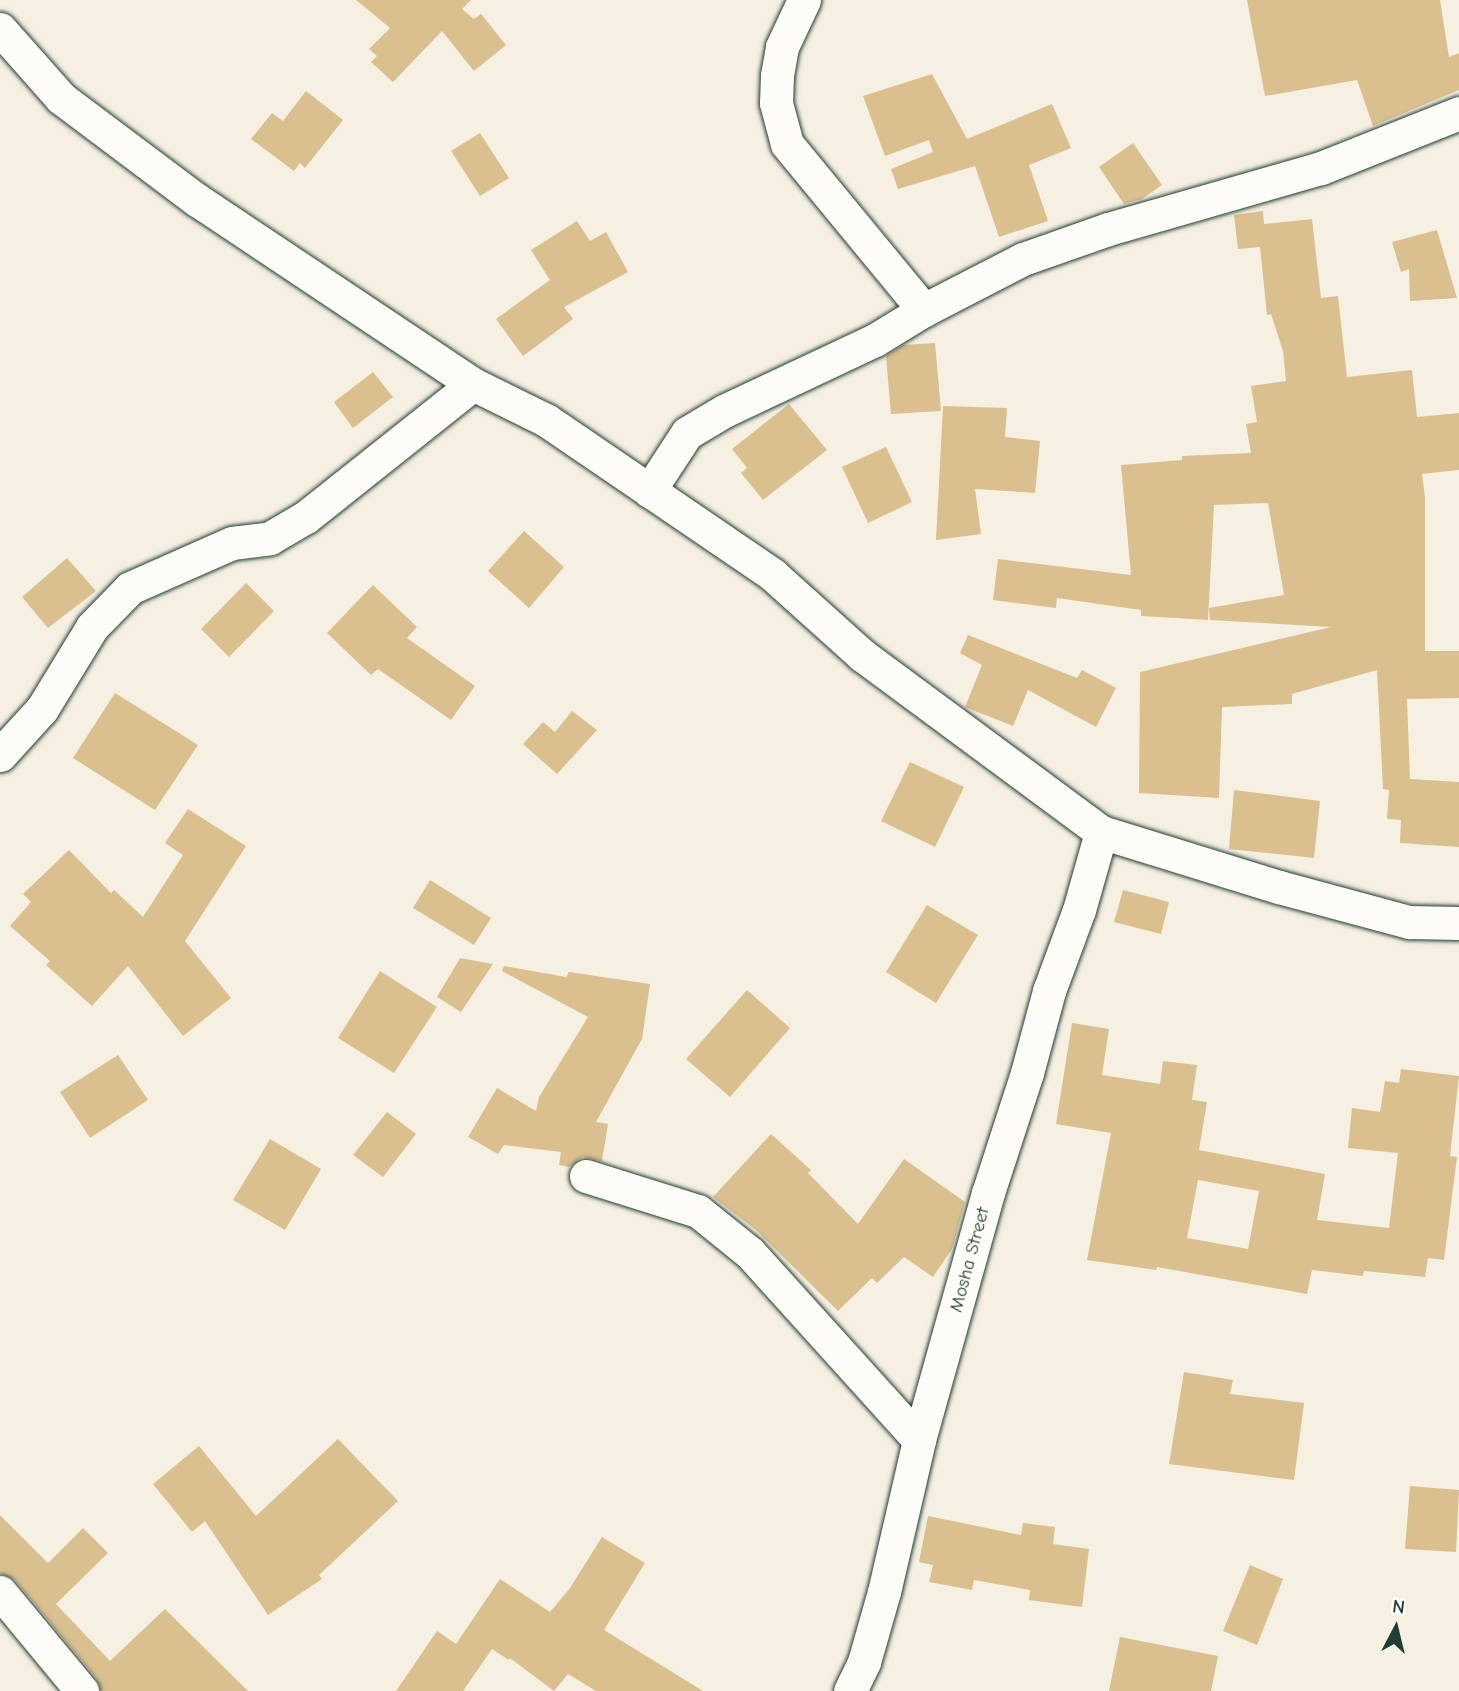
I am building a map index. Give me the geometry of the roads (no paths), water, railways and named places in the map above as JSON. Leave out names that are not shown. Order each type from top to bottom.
[{"type":"street","points":[[804,0],[782,47],[776,75],[776,103],[787,144],[924,310]]},
{"type":"street","points":[[0,29],[61,98],[197,200],[473,384],[546,420],[773,575],[862,654],[1101,832],[1279,887],[1409,922],[1459,923]]},
{"type":"street","points":[[649,491],[687,433],[724,411],[875,340],[924,310],[1023,260],[1108,229],[1321,168],[1459,113]]},
{"type":"street","points":[[0,755],[42,709],[92,627],[131,588],[232,543],[270,538],[306,517],[473,384]]},
{"type":"street","name":"Mosha Street","points":[[850,1691],[864,1662],[884,1592],[919,1440],[988,1193],[1027,1073],[1049,991],[1079,910],[1101,832]]},
{"type":"street","points":[[586,1176],[698,1211],[750,1253],[919,1440]]},
{"type":"street","points":[[0,1592],[82,1691]]}]
